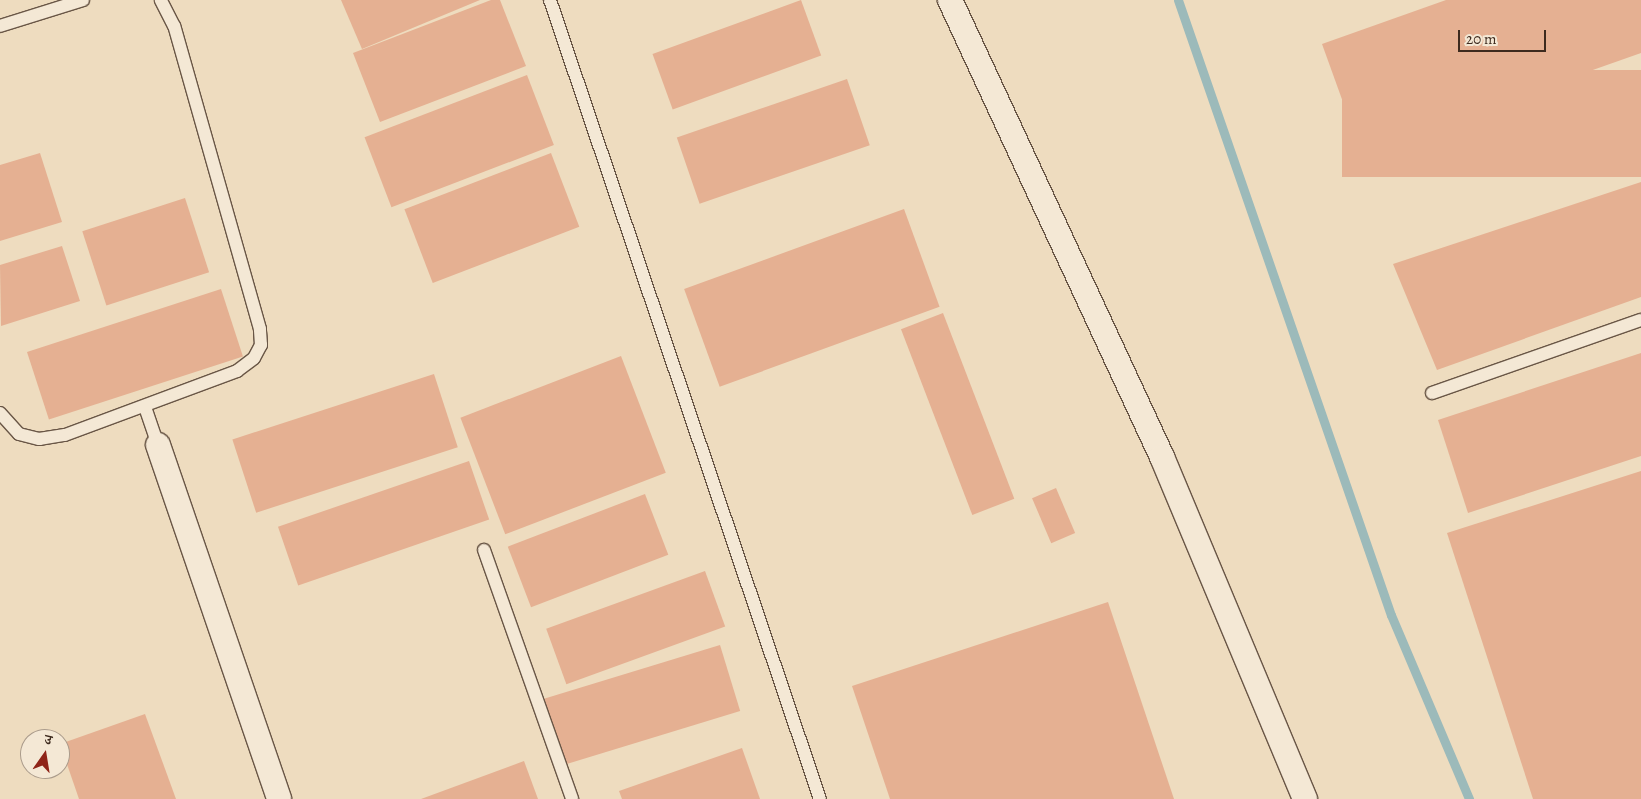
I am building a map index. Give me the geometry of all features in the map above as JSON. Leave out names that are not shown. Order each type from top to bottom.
[{"type":"street","points":[[950,0],[1162,456],[1304,799]]},
{"type":"street","points":[[158,444],[279,799]]},
{"type":"lane","points":[[0,26],[83,0]]},
{"type":"lane","points":[[0,413],[19,434],[39,439],[145,407],[237,371],[254,358],[261,345],[260,329],[177,36],[161,0]]},
{"type":"lane","points":[[550,0],[820,799]]},
{"type":"lane","points":[[1432,393],[1641,320]]},
{"type":"lane","points":[[145,407],[158,444]]},
{"type":"lane","points":[[484,550],[572,799]]},
{"type":"building","points":[[341,0],[480,0],[362,49]]},
{"type":"building","points":[[491,0],[500,0],[526,66],[380,122],[353,53]]},
{"type":"building","points":[[801,0],[821,55],[673,109],[653,54]]},
{"type":"building","points":[[1446,0],[1641,0],[1641,53],[1361,152],[1322,44]]},
{"type":"building","points":[[1342,70],[1641,70],[1641,177],[1342,177]]},
{"type":"building","points":[[527,75],[554,145],[391,207],[365,137]]},
{"type":"building","points":[[847,79],[870,145],[700,204],[677,138]]},
{"type":"building","points":[[40,153],[62,222],[0,241],[0,165]]},
{"type":"building","points":[[551,153],[579,227],[433,283],[404,209]]},
{"type":"building","points":[[1641,182],[1641,297],[1437,370],[1393,264]]},
{"type":"building","points":[[185,198],[209,272],[106,306],[82,231]]},
{"type":"building","points":[[904,209],[940,307],[720,387],[684,289]]},
{"type":"building","points":[[62,246],[80,301],[1,326],[0,265]]},
{"type":"building","points":[[221,289],[243,357],[49,420],[27,352]]},
{"type":"building","points":[[943,313],[1014,499],[972,515],[901,329]]},
{"type":"building","points":[[1641,353],[1641,456],[1468,513],[1438,420]]},
{"type":"building","points":[[621,356],[666,473],[505,534],[460,418]]},
{"type":"building","points":[[434,374],[458,447],[256,513],[232,440]]},
{"type":"building","points":[[469,461],[489,520],[298,585],[278,527]]},
{"type":"building","points":[[1641,471],[1641,799],[1533,799],[1447,533]]},
{"type":"building","points":[[1056,488],[1075,533],[1051,543],[1032,498]]},
{"type":"building","points":[[645,494],[668,555],[531,607],[508,547]]},
{"type":"building","points":[[705,571],[725,626],[566,684],[546,629]]},
{"type":"building","points":[[1108,602],[1174,799],[890,799],[852,686]]},
{"type":"building","points":[[720,645],[740,711],[564,765],[544,699]]},
{"type":"building","points":[[145,714],[176,799],[79,799],[70,773],[70,740]]},
{"type":"building","points":[[742,748],[760,799],[622,799],[619,791]]},
{"type":"building","points":[[524,761],[538,799],[421,799]]},
{"type":"waterway","points":[[1178,0],[1391,615],[1469,799]]}]
